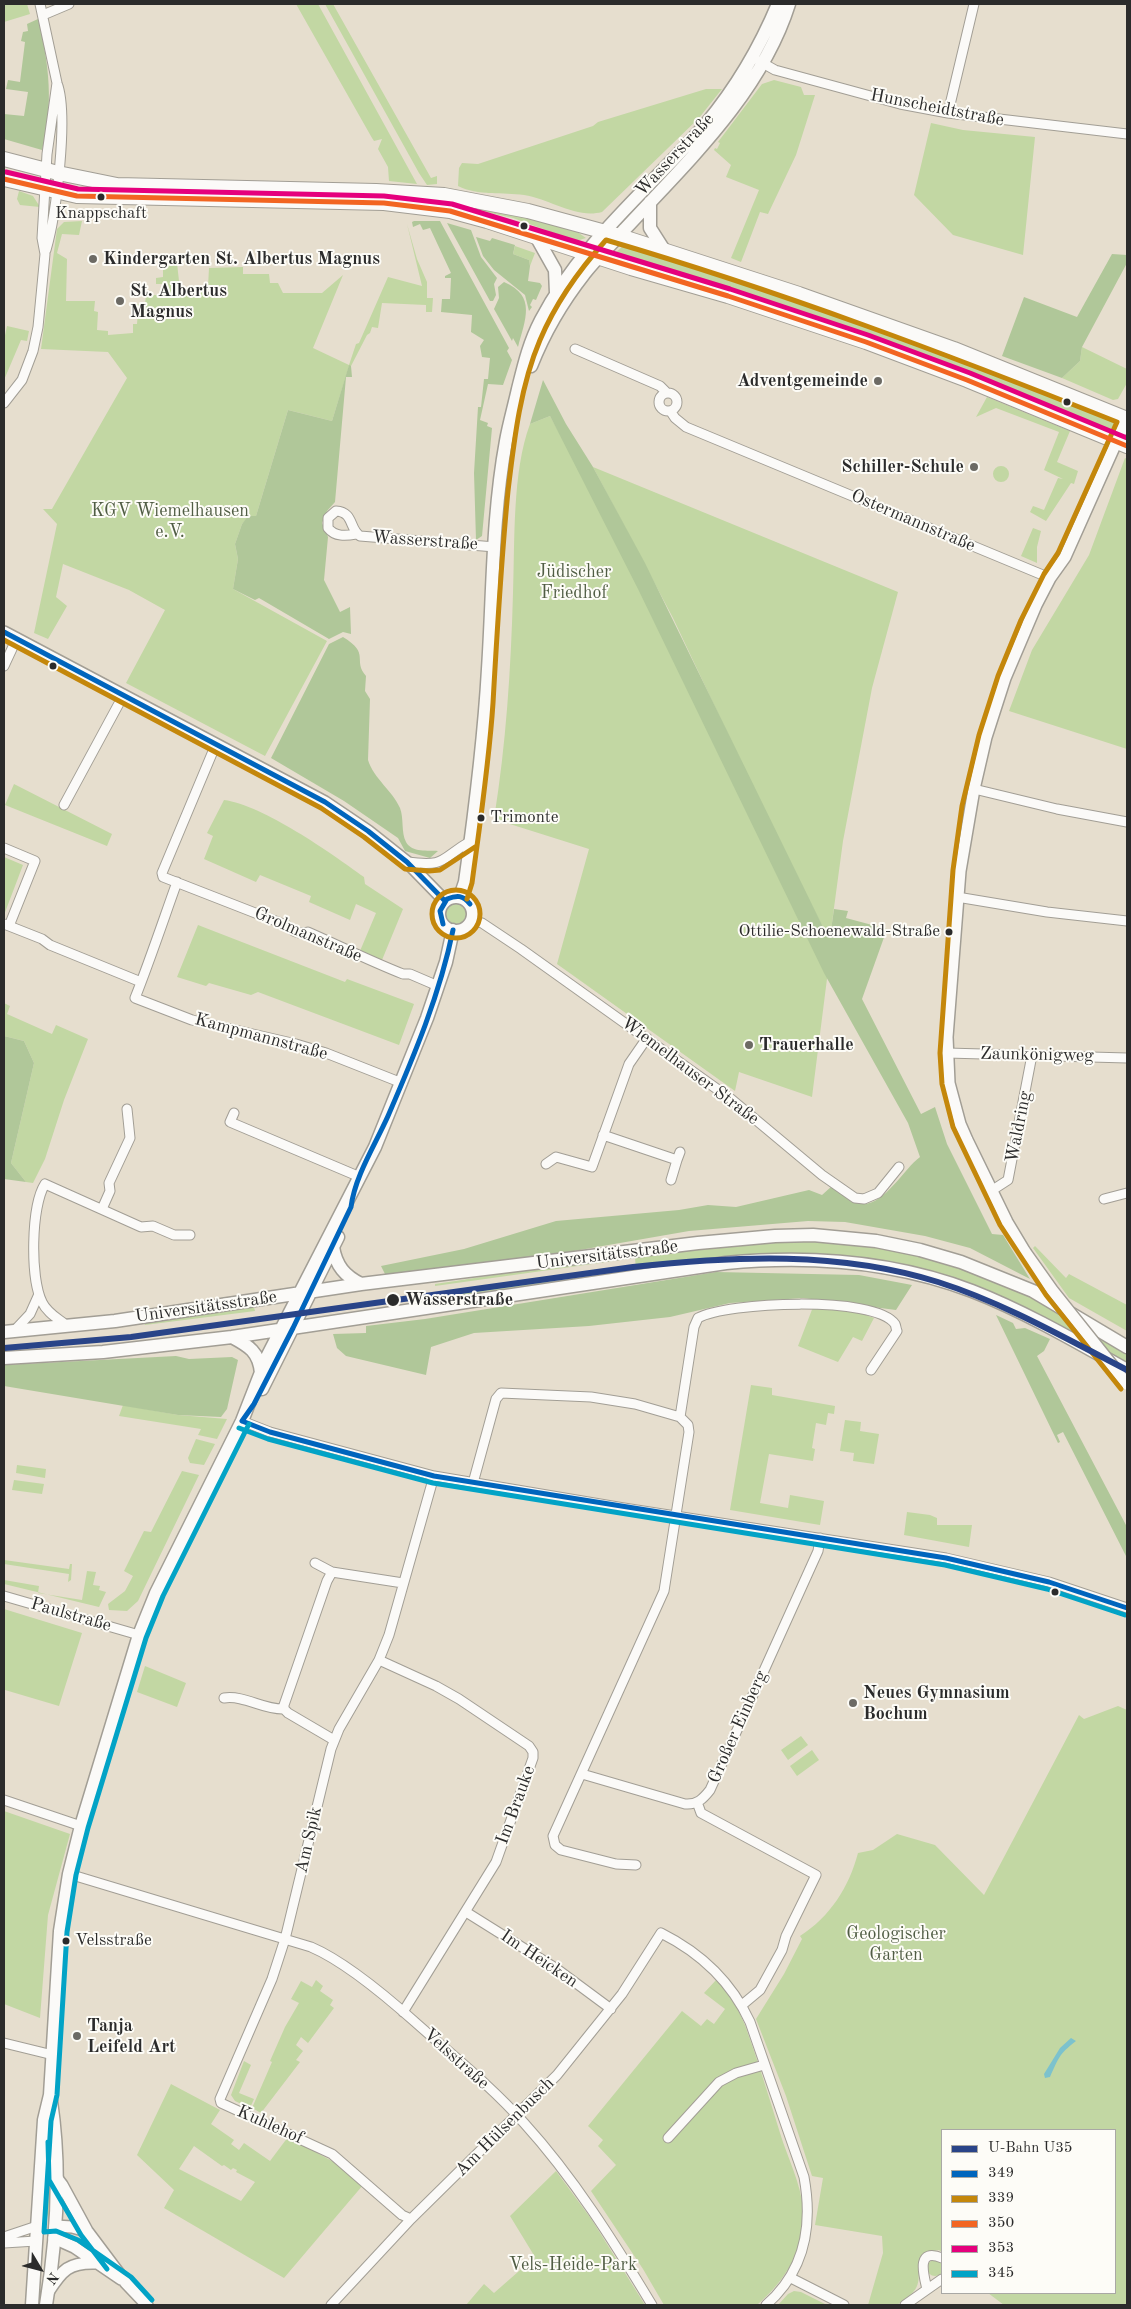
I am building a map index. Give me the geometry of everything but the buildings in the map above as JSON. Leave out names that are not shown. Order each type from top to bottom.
[{"type":"main road","name":"Wasserstraße","points":[[519,387],[553,320],[580,279],[728,113],[757,60],[778,4]]},
{"type":"main road","name":"Wasserstraße","points":[[460,897],[465,882],[483,746],[495,546],[506,442],[521,372],[533,337],[556,294],[584,254],[708,121],[777,35],[789,4]]},
{"type":"main road","points":[[4,158],[116,185],[376,191],[460,197],[528,210],[620,236],[885,323],[1127,418]]},
{"type":"main road","points":[[4,179],[77,196],[101,198],[402,204],[475,217],[584,254],[728,296],[866,342],[967,380],[1122,444]]},
{"type":"main road","name":"Wasserstraße","points":[[650,202],[650,228],[664,250]]},
{"type":"main road","points":[[537,238],[555,270],[556,294]]},
{"type":"main road","points":[[460,897],[470,904],[473,909],[472,920],[464,929],[453,930],[447,928],[440,918],[439,912],[445,901],[460,897]]},
{"type":"main road","points":[[242,1421],[254,1404],[402,1083],[438,986],[453,930]]},
{"type":"main road","points":[[306,1292],[333,1247],[351,1207],[353,1191]]},
{"type":"main road","name":"Universitätsstraße","points":[[9,1332],[258,1301],[361,1284],[737,1239],[803,1236],[876,1241],[920,1250],[961,1262],[1033,1291],[1127,1347]]},
{"type":"main road","points":[[333,1247],[336,1261],[344,1272],[361,1284]]},
{"type":"main road","name":"Universitätsstraße","points":[[4,1358],[103,1352],[232,1337],[726,1263],[774,1259],[829,1260],[910,1272],[972,1291],[1062,1334],[1127,1370]]},
{"type":"main road","points":[[32,2305],[44,2120],[50,2095],[53,2055],[60,1931],[69,1874],[81,1826],[139,1635],[156,1594],[242,1421],[260,1373],[287,1329]]},
{"type":"main road","points":[[232,1337],[254,1352],[260,1362],[260,1373]]},
{"type":"main road","points":[[46,2305],[55,2232],[54,2121],[50,2095]]},
{"type":"main road","points":[[37,2226],[55,2232]]},
{"type":"main road","points":[[36,2241],[55,2232]]},
{"type":"street","points":[[4,403],[22,380],[33,351],[40,312],[45,254],[42,238],[51,190],[61,114],[61,94],[40,4]]},
{"type":"street","points":[[43,14],[69,4]]},
{"type":"street","points":[[948,113],[974,4]]},
{"type":"street","name":"Hunscheidtstraße","points":[[757,60],[775,70],[900,104],[948,113],[1127,134]]},
{"type":"street","points":[[52,171],[47,154],[57,83]]},
{"type":"street","points":[[575,349],[660,386],[666,392],[676,397],[675,407],[671,412]]},
{"type":"street","name":"Ostermannstraße","points":[[666,392],[662,394],[659,406],[662,411],[671,412],[686,427],[1050,578]]},
{"type":"street","name":"Waldring","points":[[1127,418],[1122,444],[1099,477],[1095,492],[1065,557],[1060,567],[1050,578],[1028,623],[1005,678],[992,716],[974,789],[956,897],[947,1053],[949,1082],[960,1124],[1024,1252],[1127,1384]]},
{"type":"street","name":"Wasserstraße","points":[[356,534],[360,536],[495,546]]},
{"type":"street","points":[[4,632],[325,802],[368,831],[407,862],[445,901]]},
{"type":"street","points":[[4,666],[17,638]]},
{"type":"street","points":[[64,805],[122,696]]},
{"type":"street","points":[[4,848],[35,861],[6,925],[141,982],[177,882],[163,877],[162,873],[216,744]]},
{"type":"street","points":[[974,789],[1057,809],[1127,822]]},
{"type":"street","points":[[407,862],[438,863],[471,841]]},
{"type":"street","name":"Grolmanstraße","points":[[177,882],[286,925],[301,934],[308,932],[355,952],[361,958],[403,974],[410,974],[438,986]]},
{"type":"street","points":[[956,897],[1046,912],[1127,922]]},
{"type":"street","name":"Wiemelhauser Straße","points":[[472,920],[482,923],[501,934],[647,1038],[731,1099],[822,1175],[855,1198],[864,1199],[878,1193],[899,1167]]},
{"type":"street","name":"Kampmannstraße","points":[[141,982],[134,998],[192,1020],[326,1053],[402,1083]]},
{"type":"street","points":[[546,1164],[556,1157],[592,1167],[629,1064],[647,1038]]},
{"type":"street","name":"Zaunkönigweg","points":[[947,1053],[1127,1058]]},
{"type":"street","name":"Waldring","points":[[992,1191],[1008,1180],[1032,1055]]},
{"type":"street","points":[[102,1209],[110,1191],[109,1183],[130,1138],[127,1109]]},
{"type":"street","points":[[234,1113],[230,1122],[360,1176]]},
{"type":"street","points":[[604,1135],[679,1156],[671,1180]]},
{"type":"street","points":[[67,1326],[49,1312],[39,1294],[34,1257],[34,1231],[41,1190],[45,1184],[141,1227],[153,1226],[174,1235],[190,1235]]},
{"type":"street","points":[[1104,1199],[1127,1193]]},
{"type":"street","name":"Universitätsstraße","points":[[9,1332],[30,1314],[39,1294]]},
{"type":"street","points":[[680,1417],[694,1327],[698,1318],[712,1312],[789,1303],[870,1310],[886,1317],[895,1324],[897,1331],[871,1370]]},
{"type":"street","points":[[473,1483],[496,1398],[501,1393],[610,1400],[635,1404],[680,1417],[688,1425],[689,1432],[664,1592],[553,1836],[554,1845],[561,1850],[616,1864],[636,1864]]},
{"type":"street","points":[[242,1421],[270,1432],[434,1476],[946,1558],[1049,1582],[1127,1608]]},
{"type":"street","name":"Am Spik","points":[[285,1939],[334,1740],[378,1660],[389,1635],[434,1476]]},
{"type":"street","name":"Großer Einberg","points":[[582,1774],[685,1804],[697,1802],[704,1798],[710,1790],[818,1551],[820,1538]]},
{"type":"street","points":[[315,1564],[332,1572],[403,1583]]},
{"type":"street","points":[[284,1709],[285,1700],[332,1572]]},
{"type":"street","name":"Paulstraße","points":[[4,1596],[139,1635]]},
{"type":"street","name":"Im Brauke","points":[[378,1660],[460,1698],[529,1746],[533,1752],[533,1758],[496,1862],[404,2012]]},
{"type":"street","points":[[224,1698],[233,1697],[276,1709],[284,1709],[300,1721],[334,1740]]},
{"type":"street","points":[[4,1800],[81,1826]]},
{"type":"street","points":[[697,1802],[701,1813],[816,1875],[786,1936],[782,1950],[760,1990],[742,2005],[750,2022],[804,2177],[808,2203],[806,2231],[801,2254],[791,2278],[766,2305]]},
{"type":"street","name":"Velsstraße","points":[[69,1874],[323,1952],[404,2012],[518,2116],[594,2212],[652,2305]]},
{"type":"street","name":"Im Heicken","points":[[466,1912],[556,1969],[611,2009]]},
{"type":"street","name":"Am Hülsenbusch","points":[[331,2305],[411,2220],[518,2116],[557,2075],[611,2009],[635,1976],[661,1933],[680,1943],[709,1964],[728,1984],[742,2005]]},
{"type":"street","name":"Kuhlehof","points":[[285,1939],[272,1979],[220,2099],[221,2103],[332,2154],[402,2215],[411,2220]]},
{"type":"street","points":[[4,2044],[53,2055]]},
{"type":"street","points":[[668,2138],[719,2082],[727,2076],[764,2065]]},
{"type":"street","points":[[56,2177],[62,2184],[86,2231],[126,2283],[147,2305]]},
{"type":"street","points":[[4,2238],[37,2226]]},
{"type":"street","points":[[55,2232],[72,2227],[86,2231]]},
{"type":"street","points":[[55,2232],[74,2248],[126,2283]]},
{"type":"street","points":[[4,2243],[36,2241]]},
{"type":"street","points":[[927,2289],[921,2270],[923,2262],[928,2257],[941,2258]]},
{"type":"street","points":[[48,2292],[61,2274],[71,2266],[96,2263]]},
{"type":"street","points":[[791,2278],[844,2305]]},
{"type":"street","points":[[904,2305],[941,2280]]},
{"type":"green space","points":[[4,4],[27,4],[30,14],[4,22]]},
{"type":"green space","points":[[296,4],[318,4],[417,184],[389,181],[388,167],[378,149],[382,139],[374,141],[372,138]]},
{"type":"green space","points":[[325,4],[333,4],[431,178],[437,176],[437,184],[427,185],[419,173]]},
{"type":"green space","points":[[38,19],[49,84],[48,117],[42,150],[4,139],[4,114],[24,116],[28,92],[6,89],[8,80],[20,82],[25,42],[21,41],[23,32],[28,31],[27,24]]},
{"type":"green space","points":[[774,80],[801,87],[804,95],[815,95],[796,155],[768,214],[760,212],[741,262],[731,258],[759,190],[726,177],[731,165],[714,150],[715,148],[717,149],[720,143],[718,142],[762,84]]},
{"type":"green space","points":[[706,89],[722,89],[699,118],[602,212],[583,213],[534,197],[474,191],[458,186],[459,168],[462,163],[478,164],[593,126],[598,122]]},
{"type":"green space","points":[[931,123],[963,130],[1035,137],[1023,255],[953,235],[914,195]]},
{"type":"green space","points":[[80,188],[439,200],[478,206],[573,229],[586,238],[576,241],[513,218],[440,202],[80,192]]},
{"type":"green space","points":[[19,191],[33,196],[40,207],[20,205],[17,199]]},
{"type":"green space","name":"KGV Wiemelhausen e.V.","points":[[82,221],[79,235],[62,234],[57,253],[67,259],[66,301],[95,301],[94,311],[98,312],[97,330],[108,331],[108,335],[133,333],[133,324],[137,324],[138,310],[134,310],[134,304],[145,304],[146,295],[162,295],[162,284],[156,284],[156,278],[163,277],[163,262],[177,263],[180,290],[208,287],[209,268],[243,267],[243,274],[269,274],[270,283],[278,283],[283,293],[322,293],[343,275],[313,348],[349,365],[356,344],[359,343],[388,277],[422,286],[407,224],[417,259],[427,282],[427,298],[433,298],[432,312],[426,312],[426,305],[382,303],[378,328],[372,327],[351,366],[349,366],[332,421],[288,410],[256,516],[248,517],[242,524],[235,544],[238,559],[233,589],[327,641],[265,756],[126,683],[165,610],[129,590],[63,564],[56,597],[67,606],[48,639],[34,633],[57,524],[43,509],[52,509],[127,378],[108,352],[41,349],[57,229],[64,222]]},
{"type":"green space","points":[[440,221],[509,348],[507,351],[512,360],[503,385],[488,384],[480,420],[488,423],[487,426],[492,428],[482,536],[476,540],[474,473],[478,407],[481,407],[484,379],[488,379],[490,358],[482,357],[480,346],[484,340],[471,332],[472,315],[441,312],[442,299],[450,299],[451,278],[445,278],[445,276],[451,273],[430,228],[423,230],[420,224],[413,227],[412,222]]},
{"type":"green space","points":[[447,223],[471,230],[481,257],[497,278],[494,284],[496,295],[493,301],[490,301]]},
{"type":"green space","points":[[476,237],[490,241],[492,238],[515,245],[513,254],[529,260],[528,281],[540,283],[542,286],[536,300],[533,299],[530,305],[532,307],[529,311],[525,295],[494,270],[483,256]]},
{"type":"green space","points":[[515,246],[535,253],[530,266],[529,260],[513,254]]},
{"type":"green space","points":[[622,247],[707,269],[912,339],[1115,421],[1115,428],[1110,432],[617,258],[616,252]]},
{"type":"green space","points":[[1112,254],[1127,255],[1127,263],[1082,347],[1080,361],[1062,378],[1002,356],[1024,297],[1077,317]]},
{"type":"green space","points":[[504,282],[521,294],[525,302],[525,318],[518,347],[513,338],[512,341],[494,309],[499,298],[498,287]]},
{"type":"green space","points":[[7,326],[29,331],[27,341],[21,340],[4,380],[4,340]]},
{"type":"green space","points":[[1082,347],[1127,369],[1127,383],[1118,399],[1113,400],[1062,378],[1080,361]]},
{"type":"green space","points":[[349,365],[351,366],[352,377],[346,377],[335,502],[327,511],[322,523],[328,537],[324,580],[340,612],[350,607],[351,634],[343,632],[329,639],[259,598],[255,600],[233,589],[238,559],[235,544],[242,524],[248,516],[256,516],[288,410],[332,421]]},
{"type":"green space","points":[[543,380],[645,563],[825,931],[831,930],[834,909],[848,911],[846,918],[887,929],[862,999],[921,1114],[935,1107],[947,1144],[992,1234],[1003,1235],[1030,1279],[970,1248],[925,1236],[845,1222],[808,1221],[689,1231],[505,1263],[386,1276],[381,1266],[464,1249],[556,1221],[679,1210],[708,1205],[736,1207],[809,1190],[822,1195],[832,1186],[854,1202],[864,1204],[873,1202],[890,1189],[920,1157],[908,1123],[824,973],[638,589],[550,416],[530,424]]},
{"type":"green space","points":[[987,397],[1070,431],[1057,462],[1078,471],[1074,484],[1071,483],[1046,521],[1030,512],[1033,506],[1044,510],[1058,478],[1063,479],[1044,470],[1059,432],[996,408],[976,417]]},
{"type":"green space","name":"Jüdischer Friedhof","points":[[550,416],[621,544],[829,963],[812,1097],[739,1072],[735,1091],[557,964],[589,849],[494,819],[502,763],[507,706],[517,485],[520,463],[530,424]]},
{"type":"green space","points":[[1125,458],[1127,459],[1127,749],[1009,711],[1032,650],[1089,555]]},
{"type":"green space","points":[[998,466],[1004,466],[1009,471],[1007,480],[998,482],[993,477],[993,471]]},
{"type":"green space","points":[[593,467],[898,592],[872,688],[843,841],[831,930],[825,931],[814,910],[673,618]]},
{"type":"green space","points":[[1033,528],[1041,531],[1037,547],[1037,563],[1021,556]]},
{"type":"green space","points":[[343,637],[359,653],[360,666],[366,676],[365,691],[370,699],[368,760],[374,773],[400,808],[406,842],[412,848],[438,851],[430,858],[405,851],[398,838],[344,801],[271,758],[329,644]]},
{"type":"green space","points":[[14,784],[112,834],[107,846],[5,805]]},
{"type":"green space","points":[[224,800],[258,811],[296,831],[364,877],[365,884],[403,909],[382,960],[360,951],[376,913],[356,904],[350,920],[309,902],[311,896],[260,875],[256,882],[204,859],[213,836],[207,833]]},
{"type":"green space","points":[[4,857],[23,865],[4,915]]},
{"type":"green space","points":[[452,904],[460,904],[466,910],[466,918],[460,924],[452,924],[446,918],[446,910]]},
{"type":"green space","points":[[198,925],[345,982],[347,979],[414,1004],[399,1045],[258,992],[251,995],[209,983],[206,986],[177,977]]},
{"type":"green space","points":[[4,1003],[10,1006],[7,1014],[52,1034],[56,1025],[88,1039],[64,1100],[45,1159],[33,1183],[26,1182],[11,1163],[34,1063],[24,1041],[4,1036]]},
{"type":"green space","points":[[4,1036],[24,1041],[34,1063],[11,1163],[26,1182],[4,1179]]},
{"type":"green space","points":[[817,1240],[900,1250],[954,1264],[980,1274],[1030,1297],[1127,1352],[1127,1365],[1021,1307],[821,1255],[437,1301],[437,1296],[636,1270],[635,1258],[435,1286],[435,1284],[673,1251]]},
{"type":"green space","points":[[1035,1246],[1066,1278],[1069,1274],[1127,1305],[1127,1331],[1069,1298],[1033,1248]]},
{"type":"green space","points":[[716,1272],[859,1275],[912,1285],[896,1310],[803,1298],[730,1303],[670,1317],[589,1326],[474,1333],[431,1347],[426,1375],[346,1356],[337,1348],[333,1334],[366,1333],[366,1326],[425,1319]]},
{"type":"green space","points":[[254,1307],[255,1311],[145,1325],[144,1323]]},
{"type":"green space","points":[[813,1307],[855,1311],[874,1318],[862,1341],[853,1337],[838,1362],[798,1346]]},
{"type":"green space","points":[[996,1315],[1013,1323],[1016,1329],[1025,1328],[1050,1339],[1044,1351],[1037,1356],[1127,1527],[1127,1558],[1063,1432],[1057,1435],[1060,1442],[1058,1443]]},
{"type":"green space","points":[[176,1356],[189,1359],[232,1357],[238,1360],[227,1409],[221,1417],[178,1415],[4,1386],[4,1365]]},
{"type":"green space","points":[[751,1385],[772,1388],[772,1395],[835,1406],[834,1414],[828,1413],[826,1425],[816,1423],[812,1448],[815,1449],[813,1461],[769,1454],[760,1503],[788,1508],[790,1495],[824,1501],[820,1525],[730,1510]]},
{"type":"green space","points":[[123,1405],[178,1415],[227,1419],[217,1439],[198,1435],[201,1429],[119,1416]]},
{"type":"green space","points":[[845,1420],[861,1422],[860,1431],[879,1434],[874,1464],[853,1461],[854,1453],[840,1451]]},
{"type":"green space","points":[[196,1439],[215,1444],[204,1465],[190,1463],[188,1458]]},
{"type":"green space","points":[[17,1465],[46,1469],[45,1478],[16,1473]]},
{"type":"green space","points":[[182,1471],[199,1475],[138,1601],[127,1611],[109,1610],[108,1604],[125,1591],[133,1576],[124,1571],[144,1531],[151,1532]]},
{"type":"green space","points":[[14,1480],[44,1484],[42,1494],[12,1490]]},
{"type":"green space","points":[[907,1512],[930,1515],[937,1518],[937,1525],[972,1525],[969,1547],[904,1535]]},
{"type":"green space","points":[[4,1560],[69,1569],[70,1564],[72,1564],[71,1580],[68,1582],[69,1574],[4,1564]]},
{"type":"green space","points":[[87,1571],[96,1572],[93,1585],[100,1586],[99,1590],[106,1592],[99,1607],[47,1594],[82,1600]]},
{"type":"green space","points":[[4,1580],[39,1586],[38,1592],[4,1584]]},
{"type":"green space","points":[[4,1609],[82,1633],[59,1706],[5,1690],[4,1693]]},
{"type":"green space","points":[[145,1666],[186,1683],[177,1707],[137,1692]]},
{"type":"green space","name":"Geologischer Garten","points":[[1118,1706],[1127,1710],[1127,2305],[1004,2305],[989,2294],[1116,2294],[1116,2129],[941,2129],[941,2251],[939,2250],[928,2253],[922,2257],[919,2263],[918,2282],[915,2289],[901,2303],[893,2306],[868,2305],[883,2253],[882,2236],[815,2225],[823,2178],[812,2176],[786,2096],[756,2019],[784,1974],[802,1939],[800,1936],[820,1920],[844,1889],[858,1853],[873,1850],[897,1834],[935,1845],[984,1895],[1079,1715],[1084,1719]]},
{"type":"green space","points":[[801,1736],[808,1745],[788,1760],[781,1750]]},
{"type":"green space","points":[[812,1750],[819,1760],[797,1776],[790,1766]]},
{"type":"green space","points":[[4,1811],[70,1834],[48,1915],[40,2018],[4,2004]]},
{"type":"green space","points":[[717,1979],[735,2003],[745,2025],[797,2181],[803,2210],[801,2238],[792,2263],[776,2286],[757,2305],[664,2305],[643,2269],[591,2191],[616,2165],[598,2146],[603,2140],[588,2126],[682,2011],[701,2026],[707,2019],[714,2024],[725,2009],[704,1993]]},
{"type":"green space","points":[[316,1980],[323,1986],[320,1991],[333,2000],[330,2005],[334,2008],[308,2043],[301,2037],[296,2045],[303,2051],[296,2060],[300,2062],[261,2113],[252,2108],[285,2027],[299,2003],[291,1999],[301,1981],[312,1987]]},
{"type":"green space","points":[[244,2061],[251,2065],[239,2093],[254,2099],[250,2108],[235,2101],[231,2095]]},
{"type":"green space","points":[[171,2084],[220,2110],[211,2124],[234,2140],[231,2144],[239,2150],[244,2143],[270,2161],[288,2137],[341,2166],[363,2185],[284,2278],[164,2208],[174,2190],[137,2155]],"holes":[[[194,2146],[222,2166],[224,2165],[231,2170],[233,2168],[237,2170],[236,2172],[255,2182],[241,2201],[179,2169]]]},
{"type":"green space","points":[[48,2151],[50,2151],[49,2220],[46,2211]]},
{"type":"green space","name":"Vels-Heide-Park","points":[[556,2171],[592,2220],[645,2305],[466,2305],[484,2284],[494,2293],[535,2257],[510,2216]]},
{"type":"green space","points":[[935,2260],[940,2263],[941,2272],[938,2275],[932,2275],[928,2271],[928,2265],[932,2261]]},
{"type":"green space","points":[[794,2291],[801,2292],[827,2305],[778,2305],[788,2294]]},
{"type":"water","points":[[1071,2038],[1076,2041],[1060,2057],[1050,2077],[1045,2078],[1044,2074],[1060,2048]]},
{"type":"metro line","name":"U35","points":[[4,1348],[131,1337],[633,1267],[710,1260],[787,1259],[863,1265],[900,1272],[963,1290],[1010,1311],[1127,1370]]},
{"type":"transit line","name":"353","points":[[6,172],[78,189],[384,196],[452,204],[730,289],[868,335],[970,373],[1127,438]]},
{"type":"transit line","name":"350","points":[[4,179],[77,196],[384,203],[450,211],[728,296],[866,342],[967,380],[1127,446]]},
{"type":"transit line","name":"339","points":[[467,899],[472,883],[487,770],[508,491],[515,434],[527,376],[540,340],[553,313],[577,275],[606,240],[800,302],[991,372],[1117,422],[1058,553],[1044,574],[1021,620],[998,676],[979,735],[962,806],[953,870],[940,1053],[942,1084],[953,1127],[1000,1225],[1046,1295],[1121,1389]]},
{"type":"transit line","name":"349","points":[[4,632],[325,802],[368,831],[407,862],[445,901]]},
{"type":"transit line","name":"339","points":[[4,640],[321,808],[364,837],[405,869],[440,870],[475,847]]},
{"type":"transit line","name":"339","points":[[451,890],[461,890],[470,894],[476,900],[479,905],[480,914],[479,923],[470,934],[461,938],[451,938],[442,934],[436,928],[432,919],[432,909],[436,900],[442,894],[451,890]]},
{"type":"transit line","name":"349","points":[[443,924],[440,911],[447,899],[460,897],[470,904]]},
{"type":"transit line","name":"349","points":[[242,1421],[254,1404],[293,1328],[351,1207],[361,1172],[388,1116],[434,1001],[453,930]]},
{"type":"transit line","name":"349","points":[[242,1421],[270,1432],[434,1476],[946,1558],[1049,1582],[1127,1608]]},
{"type":"transit line","name":"345","points":[[152,2300],[131,2277],[78,2240],[56,2231],[44,2232],[51,2121],[57,2095],[67,1932],[76,1875],[88,1828],[146,1638],[163,1596],[249,1424]]},
{"type":"transit line","name":"345","points":[[239,1428],[268,1439],[433,1483],[945,1565],[1047,1589],[1125,1615]]},
{"type":"transit line","name":"345","points":[[48,2142],[49,2180],[81,2235],[107,2269]]},
{"type":"place","name":"Knappschaft","points":[[101,197]]},
{"type":"place","name":"Kindergarten St. Albertus Magnus","points":[[93,259]]},
{"type":"place","name":"St. Albertus Magnus","points":[[120,301]]},
{"type":"place","name":"Adventgemeinde","points":[[878,381]]},
{"type":"place","name":"Schiller-Schule","points":[[974,467]]},
{"type":"place","name":"Trimonte","points":[[481,818]]},
{"type":"place","name":"Ottilie-Schoenewald-Straße","points":[[949,932]]},
{"type":"place","name":"Trauerhalle","points":[[749,1045]]},
{"type":"place","name":"Wasserstraße","points":[[393,1300]]},
{"type":"place","name":"Neues Gymnasium Bochum","points":[[853,1703]]},
{"type":"place","name":"Velsstraße","points":[[66,1941]]},
{"type":"place","name":"Tanja Leifeld Art","points":[[77,2036]]}]
